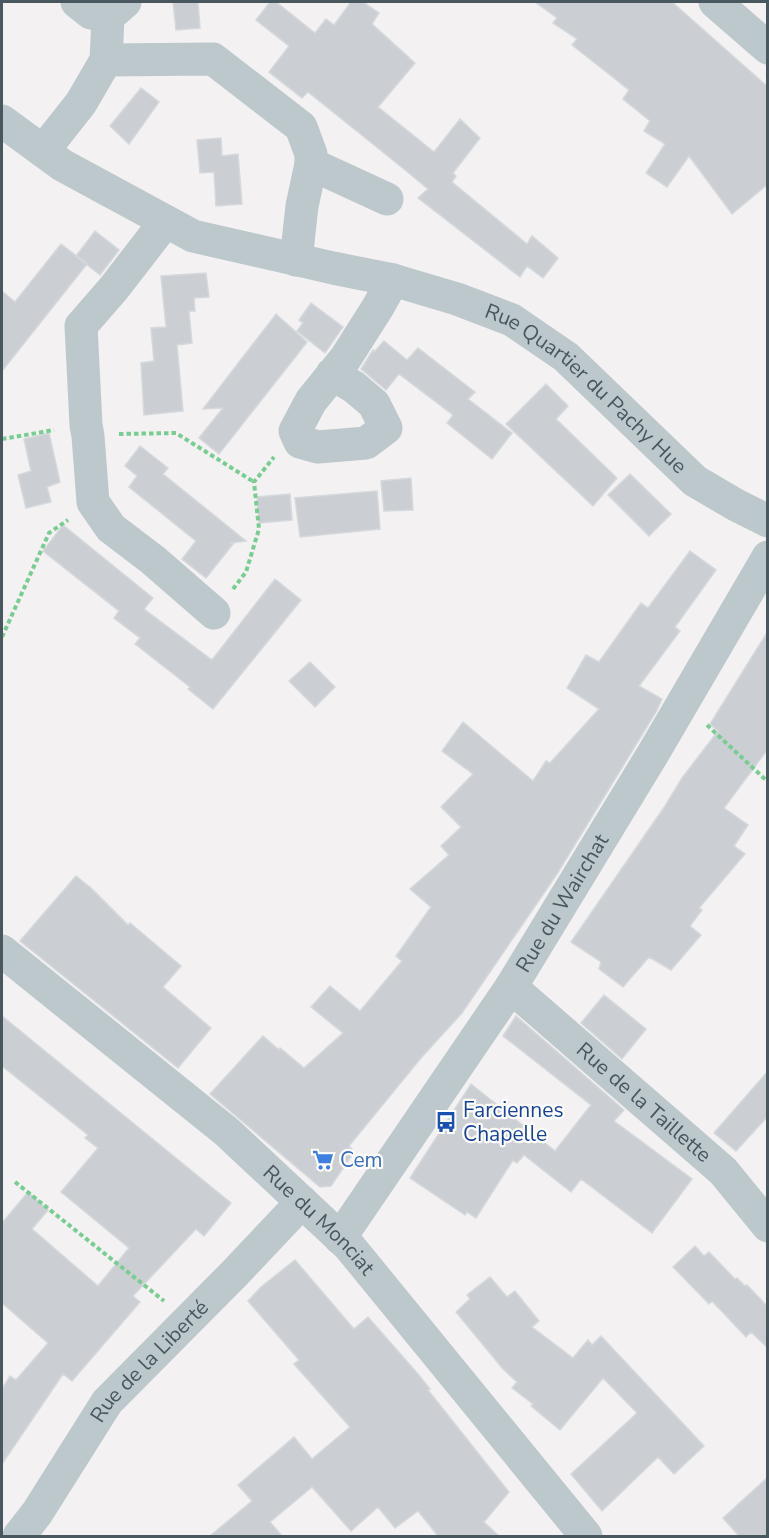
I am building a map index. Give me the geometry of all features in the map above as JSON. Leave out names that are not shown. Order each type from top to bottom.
[{"type":"street","points":[[43,152],[81,103],[106,60],[116,9],[91,13],[77,2]]},
{"type":"street","points":[[715,2],[768,48]]},
{"type":"street","points":[[106,60],[213,59],[301,127],[311,154],[311,164],[302,206],[296,260]]},
{"type":"street","name":"Rue Quartier du Pachy Hue","points":[[2,122],[62,165],[193,236],[393,280],[457,298],[512,320],[566,357],[695,481],[768,521]]},
{"type":"street","points":[[311,164],[387,199]]},
{"type":"street","points":[[165,222],[81,326],[93,502],[111,528],[153,560],[214,613]]},
{"type":"street","points":[[332,374],[354,387],[374,404],[386,428],[366,443],[318,447],[300,442],[295,431],[311,400],[332,374],[345,359],[393,280]]},
{"type":"street","name":"Rue du Wairchat","points":[[340,1238],[512,987],[768,556]]},
{"type":"street","name":"Rue du Monciat","points":[[6,959],[227,1132],[349,1246],[586,1536]]},
{"type":"street","name":"Rue de la Taillette","points":[[512,987],[723,1171],[768,1226]]},
{"type":"street","name":"Rue de la Liberté","points":[[19,1536],[37,1513],[107,1402],[302,1202]]},
{"type":"path","points":[[2,438],[87,430],[176,434],[254,482]]},
{"type":"path","points":[[214,613],[246,572],[259,529],[254,482],[295,431]]},
{"type":"path","points":[[2,637],[49,533],[93,502]]},
{"type":"path","points":[[683,701],[768,782]]},
{"type":"path","points":[[15,1182],[188,1321]]},
{"type":"building","points":[[173,2],[198,2],[200,28],[176,30]]},
{"type":"building","points":[[270,2],[276,2],[315,33],[326,19],[334,25],[351,2],[363,2],[379,13],[372,24],[415,63],[378,107],[434,152],[460,119],[480,138],[453,173],[456,176],[452,182],[527,244],[532,236],[558,258],[543,278],[527,266],[520,277],[418,198],[428,189],[399,165],[308,92],[302,98],[269,72],[289,46],[256,20]]},
{"type":"building","points":[[535,2],[672,2],[768,87],[768,184],[732,214],[689,156],[667,187],[646,173],[665,144],[644,131],[650,121],[623,99],[629,90],[572,45],[577,39],[553,23],[557,18]]},
{"type":"building","points":[[141,88],[159,102],[129,144],[110,126]]},
{"type":"building","points":[[221,138],[222,156],[238,154],[242,204],[216,206],[214,172],[200,173],[197,140]]},
{"type":"building","points":[[95,231],[119,250],[100,275],[76,256]]},
{"type":"building","points":[[61,244],[87,264],[2,371],[2,291],[15,302]]},
{"type":"building","points":[[206,273],[209,297],[194,298],[195,311],[189,311],[192,343],[177,345],[183,411],[144,415],[141,363],[154,361],[151,328],[166,327],[161,276]]},
{"type":"building","points":[[311,303],[343,327],[325,353],[297,331],[303,323],[299,320]]},
{"type":"building","points":[[276,314],[307,342],[219,454],[199,438],[223,408],[203,409]]},
{"type":"building","points":[[384,341],[407,360],[418,348],[475,392],[468,399],[512,433],[492,459],[447,423],[453,415],[399,374],[386,390],[361,369],[373,350],[375,351]]},
{"type":"building","points":[[546,384],[568,406],[556,419],[617,478],[593,506],[506,424]]},
{"type":"building","points":[[49,433],[60,482],[47,487],[51,502],[26,508],[18,475],[31,471],[24,439]]},
{"type":"building","points":[[140,446],[168,468],[163,474],[246,541],[231,543],[233,544],[206,578],[182,559],[196,541],[129,487],[137,476],[125,466]]},
{"type":"building","points":[[630,474],[671,514],[649,536],[608,495]]},
{"type":"building","points":[[411,478],[413,510],[384,511],[381,481]]},
{"type":"building","points":[[377,491],[380,529],[300,537],[295,498]]},
{"type":"building","points":[[290,494],[292,520],[259,523],[257,497]]},
{"type":"building","points":[[63,525],[153,598],[144,609],[212,660],[275,579],[301,600],[213,709],[188,689],[190,687],[135,644],[140,638],[114,618],[119,611],[43,551]]},
{"type":"building","points":[[690,551],[716,570],[675,627],[680,631],[639,686],[662,699],[656,712],[557,874],[462,1013],[421,1058],[349,1146],[354,1152],[331,1186],[320,1187],[210,1094],[263,1036],[304,1068],[343,1033],[311,1007],[330,986],[360,1011],[402,961],[396,956],[431,907],[410,889],[449,855],[441,846],[461,827],[441,807],[473,774],[442,751],[463,722],[533,781],[546,761],[550,763],[599,709],[567,688],[586,655],[599,662],[641,603],[648,608]]},
{"type":"building","points":[[768,631],[768,749],[724,808],[748,825],[734,846],[745,854],[699,908],[702,910],[690,926],[701,935],[671,970],[649,957],[623,987],[599,969],[601,962],[571,942],[682,778],[718,731],[710,724]]},
{"type":"building","points":[[310,662],[335,687],[315,707],[289,681]]},
{"type":"building","points":[[76,876],[128,925],[130,923],[181,966],[163,987],[211,1028],[178,1068],[20,941]]},
{"type":"building","points":[[604,995],[646,1029],[622,1059],[581,1023]]},
{"type":"building","points":[[2,1016],[231,1203],[204,1236],[196,1229],[133,1296],[140,1302],[72,1381],[63,1374],[2,1464],[2,1389],[10,1376],[16,1380],[48,1343],[2,1303],[2,1223],[28,1192],[48,1210],[32,1229],[98,1286],[129,1248],[61,1192],[98,1148],[85,1138],[88,1135],[2,1066]]},
{"type":"building","points":[[516,1016],[624,1110],[614,1121],[692,1179],[652,1233],[581,1179],[571,1192],[524,1155],[517,1163],[513,1160],[476,1218],[467,1212],[465,1215],[410,1178],[471,1084],[555,1151],[591,1105],[503,1036]]},
{"type":"building","points":[[768,1071],[768,1116],[736,1151],[714,1133]]},
{"type":"building","points":[[695,1246],[704,1256],[709,1252],[735,1279],[747,1285],[768,1307],[768,1348],[751,1332],[746,1337],[712,1301],[709,1304],[673,1267]]},
{"type":"building","points":[[295,1260],[354,1329],[368,1317],[418,1374],[430,1389],[428,1390],[509,1492],[484,1522],[499,1536],[438,1536],[418,1511],[395,1528],[378,1507],[351,1531],[312,1487],[270,1522],[282,1536],[210,1536],[252,1501],[238,1485],[294,1437],[312,1459],[350,1427],[294,1364],[299,1360],[248,1301],[261,1287]]},
{"type":"building","points":[[490,1277],[507,1297],[515,1291],[539,1321],[532,1327],[573,1358],[588,1340],[592,1345],[601,1336],[704,1446],[674,1474],[658,1457],[602,1511],[571,1474],[637,1413],[603,1378],[560,1430],[531,1406],[533,1404],[512,1388],[517,1382],[503,1369],[456,1312],[470,1299],[467,1295]]},
{"type":"building","points":[[768,1477],[768,1536],[739,1536],[723,1518]]},
{"type":"place","name":"Farciennes Chapelle","points":[[446,1122]]},
{"type":"place","name":"Cem","points":[[323,1160]]}]
